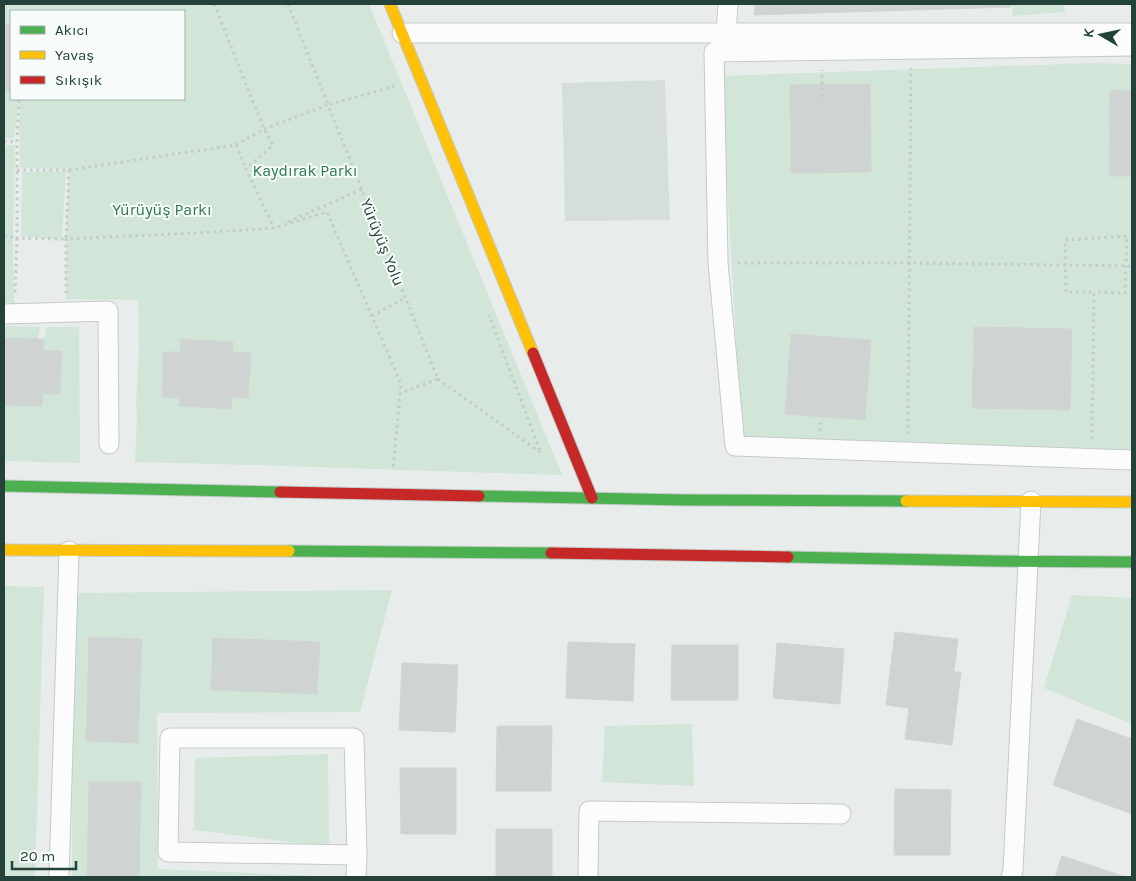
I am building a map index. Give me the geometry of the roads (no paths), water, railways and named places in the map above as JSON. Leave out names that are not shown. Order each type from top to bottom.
[{"type":"street","points":[[390,4],[592,498]]},
{"type":"street","points":[[726,33],[728,4]]},
{"type":"street","points":[[402,33],[1132,33]]},
{"type":"street","points":[[1132,46],[714,52],[718,263],[735,446],[1132,460]]},
{"type":"street","points":[[9,314],[108,311],[109,444]]},
{"type":"street","points":[[4,486],[685,500],[1132,502]]},
{"type":"street","points":[[1011,877],[1031,501]]},
{"type":"street","points":[[4,550],[575,553],[1029,563],[1132,562]]},
{"type":"street","points":[[59,877],[68,551]]},
{"type":"street","points":[[356,877],[357,855],[354,738],[170,738],[168,852],[357,855]]},
{"type":"street","points":[[588,877],[589,811],[840,814]]},
{"type":"park label","name":"Kaydırak Parkı","points":[[305,170]]},
{"type":"park label","name":"Yürüyüş Parkı","points":[[162,209]]}]
